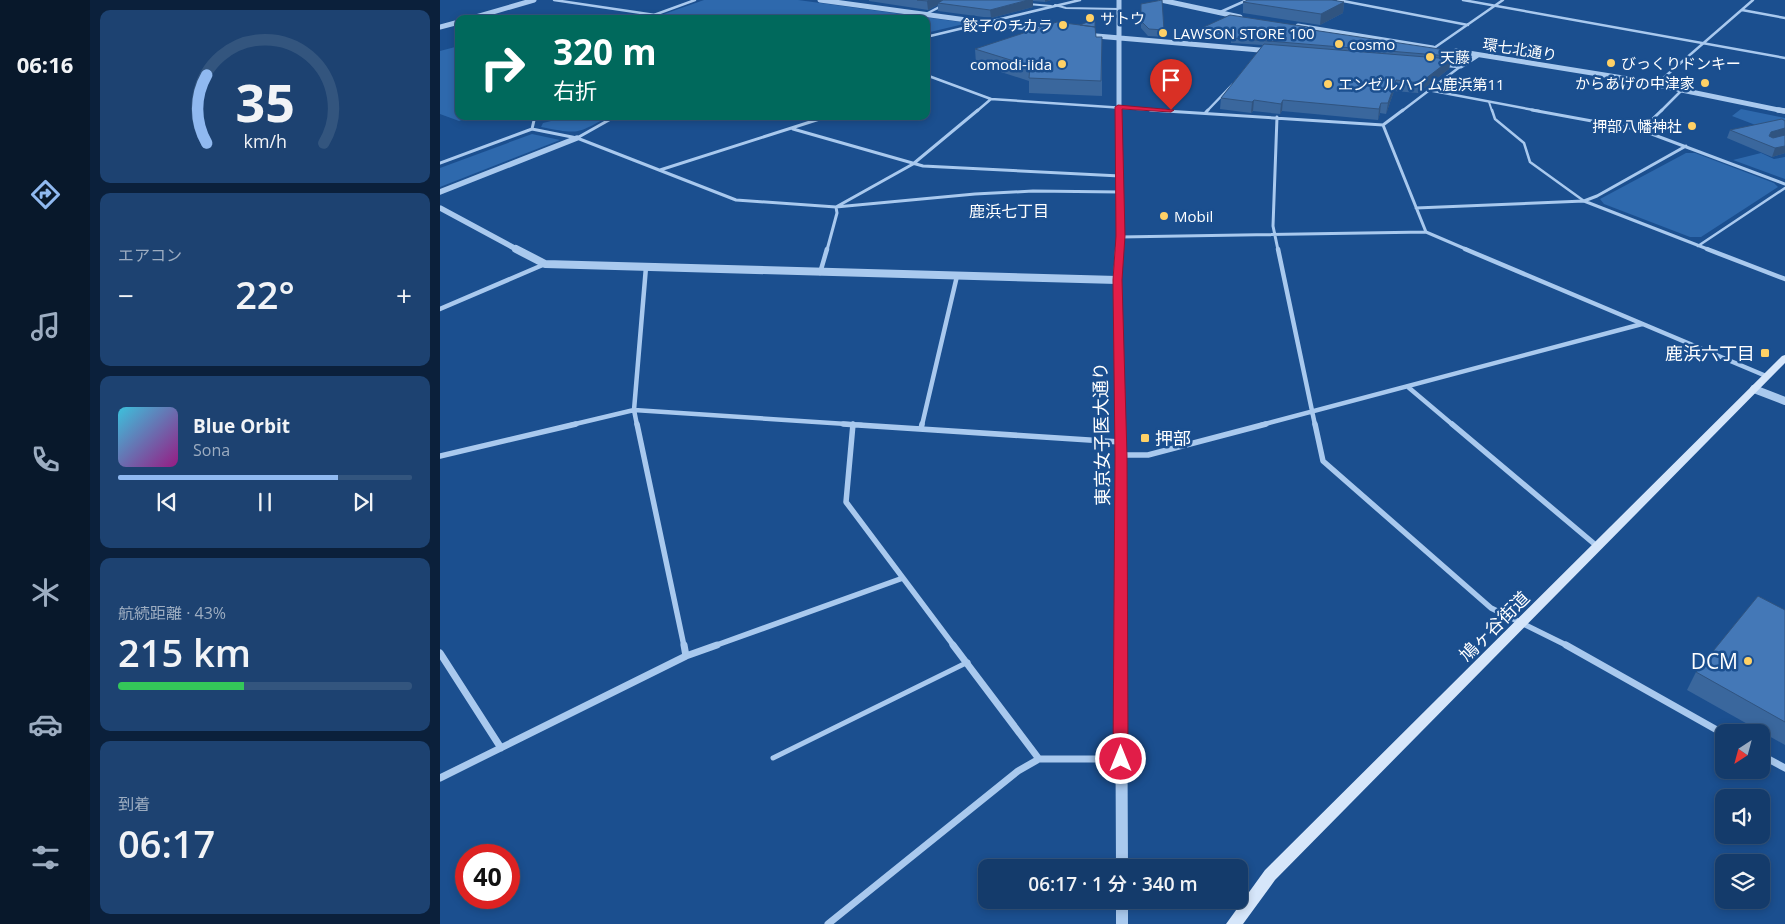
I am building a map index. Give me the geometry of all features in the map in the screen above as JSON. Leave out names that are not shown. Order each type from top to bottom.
[{"type":"main road","name":"鳩ヶ谷街道","points":[[1234,924],[1270,875],[1599,547],[1785,358]]},
{"type":"street","points":[[483,15],[534,0]]},
{"type":"street","points":[[554,0],[655,15],[696,0]]},
{"type":"street","points":[[820,0],[1053,31]]},
{"type":"street","points":[[926,14],[953,0]]},
{"type":"street","points":[[930,36],[1080,0]]},
{"type":"street","points":[[1162,0],[1251,19]]},
{"type":"street","points":[[1218,13],[1247,0]]},
{"type":"street","points":[[1338,0],[1468,25]]},
{"type":"street","points":[[1463,0],[1785,58]]},
{"type":"street","points":[[1434,48],[1503,0]]},
{"type":"street","points":[[1659,85],[1661,80],[1753,0]]},
{"type":"street","name":"東京女子医大通り","points":[[1119,4],[1120,236],[1117,280],[1121,456],[1122,859]]},
{"type":"street","points":[[1742,10],[1785,18]]},
{"type":"street","points":[[440,27],[455,23]]},
{"type":"street","points":[[1290,25],[1442,49]]},
{"type":"street","points":[[1075,34],[1262,52],[1273,51]]},
{"type":"street","name":"環七北通り","points":[[1450,50],[1659,85],[1785,111]]},
{"type":"street","points":[[930,77],[991,99],[1383,124],[1478,55]]},
{"type":"street","points":[[1431,63],[1461,66]]},
{"type":"street","points":[[930,81],[935,79]]},
{"type":"street","points":[[1206,112],[1238,79]]},
{"type":"street","points":[[1428,90],[1641,130],[1785,184]]},
{"type":"street","points":[[1641,130],[1682,90]]},
{"type":"street","points":[[836,207],[913,164],[991,99]]},
{"type":"street","points":[[1277,117],[1273,226],[1323,461],[1491,608],[1521,624],[1552,637],[1715,729]]},
{"type":"street","points":[[532,129],[534,120]]},
{"type":"street","points":[[440,192],[578,138],[609,120]]},
{"type":"street","points":[[660,170],[818,120]]},
{"type":"street","points":[[1383,124],[1426,232]]},
{"type":"street","points":[[440,163],[532,129],[578,138],[736,200],[836,207],[975,194],[1033,191],[1120,192]]},
{"type":"street","points":[[793,129],[913,164],[1120,176]]},
{"type":"street","points":[[1416,208],[1584,201],[1597,196],[1686,146]]},
{"type":"street","points":[[1584,201],[1785,280]]},
{"type":"street","points":[[820,272],[837,213],[836,207]]},
{"type":"street","points":[[440,208],[545,264]]},
{"type":"street","points":[[1120,236],[1426,232],[1766,376]]},
{"type":"street","points":[[440,309],[545,264],[1117,280]]},
{"type":"street","points":[[646,268],[634,410],[686,656]]},
{"type":"street","points":[[922,429],[957,276]]},
{"type":"street","points":[[1121,456],[1148,455],[1313,413],[1643,324]]},
{"type":"street","points":[[1408,387],[1599,547]]},
{"type":"street","points":[[1754,389],[1785,401]]},
{"type":"street","points":[[440,456],[634,410],[1120,442]]},
{"type":"street","points":[[853,424],[846,502],[1039,759]]},
{"type":"street","points":[[440,778],[686,656],[903,578]]},
{"type":"street","points":[[440,653],[501,748]]},
{"type":"street","points":[[828,924],[1018,771],[1039,759],[1121,759]]},
{"type":"street","points":[[1770,760],[1785,768]]},
{"type":"street","points":[[1122,909],[1122,924]]},
{"type":"lane","points":[[1024,3],[1051,6]]},
{"type":"lane","points":[[1055,5],[1066,8],[1119,4]]},
{"type":"lane","points":[[1489,102],[1495,119],[1524,143],[1530,162],[1584,201]]},
{"type":"lane","points":[[1698,246],[1785,188]]},
{"type":"lane","points":[[773,758],[968,662]]},
{"type":"shaded area","points":[[704,0],[798,0],[909,15],[661,15]]},
{"type":"shaded area","points":[[930,18],[968,23],[930,32]]},
{"type":"shaded area","points":[[455,47],[455,120],[440,114],[440,51]]},
{"type":"shaded area","points":[[1741,109],[1785,118],[1785,125],[1766,129],[1732,116]]},
{"type":"shaded area","points":[[555,120],[602,120],[583,130],[570,132],[541,127],[543,123]]},
{"type":"shaded area","points":[[532,134],[560,140],[440,187],[440,168]]},
{"type":"shaded area","points":[[1686,153],[1695,153],[1774,183],[1778,187],[1701,237],[1690,237],[1604,204],[1600,199]]},
{"type":"shaded area","points":[[1761,153],[1774,159],[1785,157],[1785,179],[1733,160]]},
{"type":"building","points":[[943,0],[1028,0],[990,10],[938,3]]},
{"type":"building","points":[[1162,0],[1164,30],[1149,29],[1141,21],[1141,4]]},
{"type":"building","points":[[1248,0],[1332,0],[1344,2],[1321,14],[1243,2]]},
{"type":"building","points":[[1230,15],[1308,27],[1306,29],[1466,53],[1461,57],[1232,38],[1234,36],[1193,32]]},
{"type":"building","points":[[1095,19],[1095,27],[1080,25]]},
{"type":"building","points":[[1057,22],[1095,27],[1096,37],[1102,37],[1101,81],[1029,78],[1030,66],[975,49]]},
{"type":"building","points":[[1264,44],[1451,59],[1420,83],[1396,80],[1388,103],[1381,103],[1379,109],[1283,100],[1281,104],[1221,98]]},
{"type":"building","points":[[1782,119],[1785,121],[1785,128],[1771,132],[1769,136],[1773,138],[1785,135],[1785,146],[1775,148],[1730,130]]},
{"type":"building","name":"DCM","points":[[1758,596],[1785,610],[1785,722],[1696,672]]},
{"type":"place","name":"サトウ","points":[[1090,18]]},
{"type":"place","name":"餃子のチカラ","points":[[1063,25]]},
{"type":"place","name":"LAWSON STORE 100","points":[[1163,33]]},
{"type":"place","name":"cosmo","points":[[1339,44]]},
{"type":"place","name":"天藤","points":[[1430,57]]},
{"type":"place","name":"びっくりドンキー","points":[[1611,63]]},
{"type":"place","name":"comodi-iida","points":[[1062,64]]},
{"type":"place","name":"からあげの中津家","points":[[1705,83]]},
{"type":"place","name":"エンゼルハイム鹿浜第11","points":[[1328,84]]},
{"type":"place","name":"押部八幡神社","points":[[1692,126]]},
{"type":"place","name":"Mobil","points":[[1164,216]]},
{"type":"place","name":"鹿浜六丁目","points":[[1765,353]]},
{"type":"place","name":"押部","points":[[1145,438]]},
{"type":"place","name":"DCM","points":[[1748,661]]},
{"type":"district","name":"鹿浜七丁目","points":[[1009,211]]},
{"type":"route","points":[[1121,759],[1121,456],[1117,280],[1120,236],[1118,107],[1171,110]]}]
